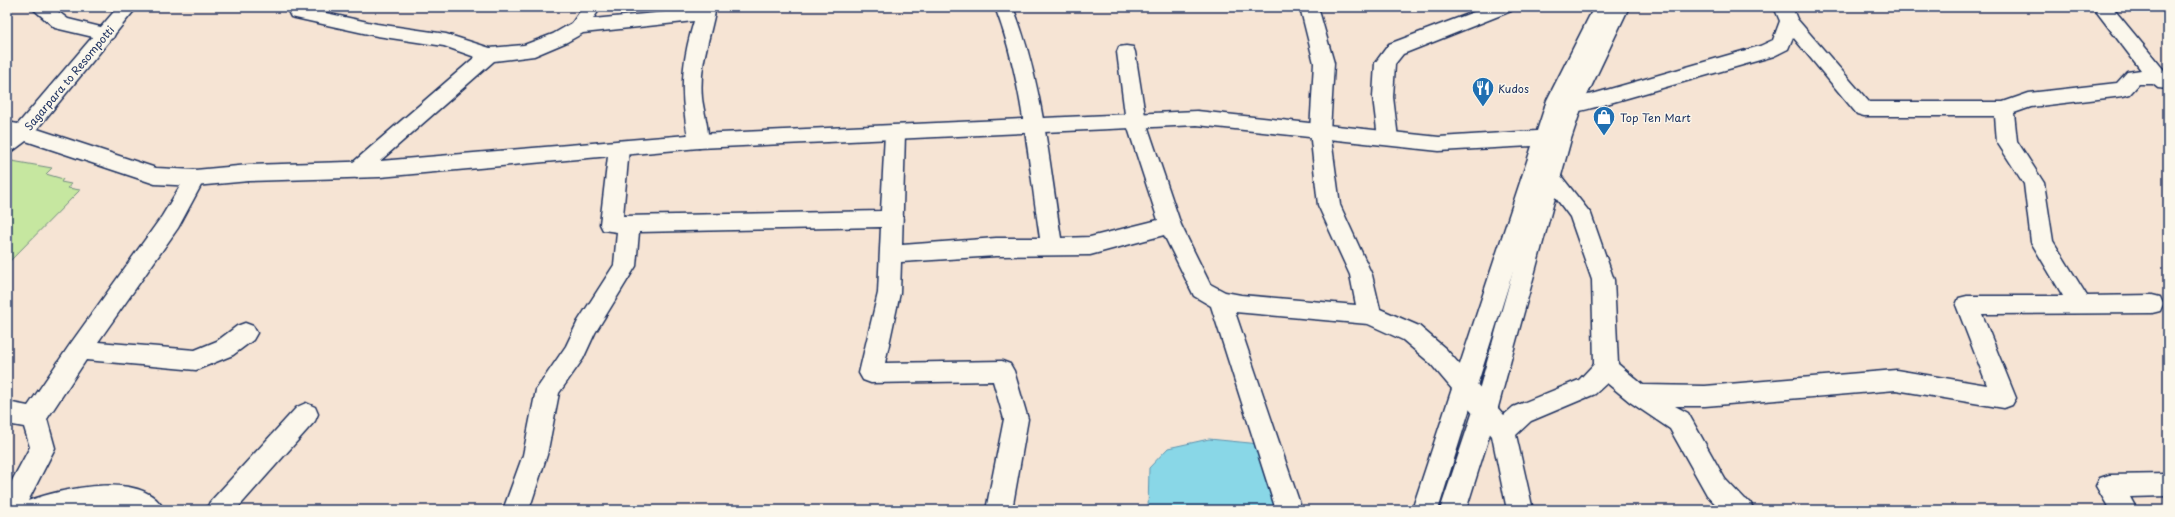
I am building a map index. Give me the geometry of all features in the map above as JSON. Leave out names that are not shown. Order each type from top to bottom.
[{"type":"street","points":[[40,7],[62,24],[106,34]]},
{"type":"street","name":"Sagarpara to Resompotti","points":[[7,145],[15,131],[106,34],[128,7]]},
{"type":"street","points":[[298,12],[377,30],[446,40],[489,55],[527,51],[560,38],[578,27],[592,7]]},
{"type":"street","points":[[1004,7],[1014,36],[1026,81],[1052,247]]},
{"type":"street","points":[[1309,7],[1324,62],[1320,131],[1330,205],[1361,275],[1370,315]]},
{"type":"street","points":[[1388,138],[1383,97],[1385,63],[1396,50],[1505,7]]},
{"type":"street","points":[[1453,510],[1485,411],[1543,174],[1553,139],[1563,106],[1603,7]]},
{"type":"street","points":[[1563,106],[1620,7]]},
{"type":"street","points":[[2102,7],[2162,81]]},
{"type":"street","points":[[578,27],[706,11],[694,54],[692,72],[692,105],[699,141]]},
{"type":"street","points":[[1563,106],[1767,52],[1781,44],[1786,14]]},
{"type":"street","points":[[1786,14],[1864,109],[2004,109],[2030,100],[2123,89],[2134,77],[2162,81]]},
{"type":"street","points":[[1126,52],[1136,122],[1170,225],[1202,290],[1220,300],[1241,304],[1370,315],[1411,333],[1438,356],[1503,432],[1520,510]]},
{"type":"street","points":[[357,170],[489,55]]},
{"type":"street","points":[[2004,109],[2007,142],[2034,183],[2042,242],[2081,305]]},
{"type":"street","points":[[15,131],[156,176],[195,178],[249,173],[357,170],[699,141],[1033,127],[1197,118],[1439,144],[1553,139]]},
{"type":"street","points":[[895,133],[889,293],[870,373],[1002,372],[1016,419],[999,510]]},
{"type":"street","points":[[620,148],[611,224],[892,219]]},
{"type":"street","points":[[1503,432],[1522,414],[1587,387],[1606,368],[1603,280],[1580,214],[1543,174]]},
{"type":"street","points":[[1424,510],[1465,388],[1543,174]]},
{"type":"street","points":[[34,418],[79,350],[170,222],[195,178]]},
{"type":"street","points":[[516,510],[535,455],[548,390],[575,352],[586,328],[624,266],[629,224]]},
{"type":"street","points":[[891,254],[996,247],[1090,246],[1170,225]]},
{"type":"street","points":[[1220,300],[1289,510]]},
{"type":"street","points":[[1638,395],[1705,396],[1896,380],[2004,398],[1967,305],[2152,304]]},
{"type":"street","points":[[79,350],[196,360],[225,348],[245,333]]},
{"type":"street","points":[[1606,368],[1638,395],[1679,422],[1716,487],[1735,507],[1741,510]]},
{"type":"street","points":[[7,413],[34,418]]},
{"type":"street","points":[[219,510],[306,414]]},
{"type":"street","points":[[10,510],[43,448],[34,418]]},
{"type":"street","points":[[2124,510],[2109,486],[2168,485]]},
{"type":"street","points":[[36,510],[48,506],[87,500],[130,498],[151,510]]},
{"type":"green space","points":[[12,161],[52,168],[46,174],[63,179],[61,182],[71,184],[68,188],[80,190],[7,264],[7,165]]},
{"type":"water","points":[[1209,439],[1260,444],[1279,510],[1148,510],[1149,468],[1168,448]]},
{"type":"place","name":"Kudos","points":[[1483,108]]},
{"type":"place","name":"Top Ten Mart","points":[[1604,136]]}]
